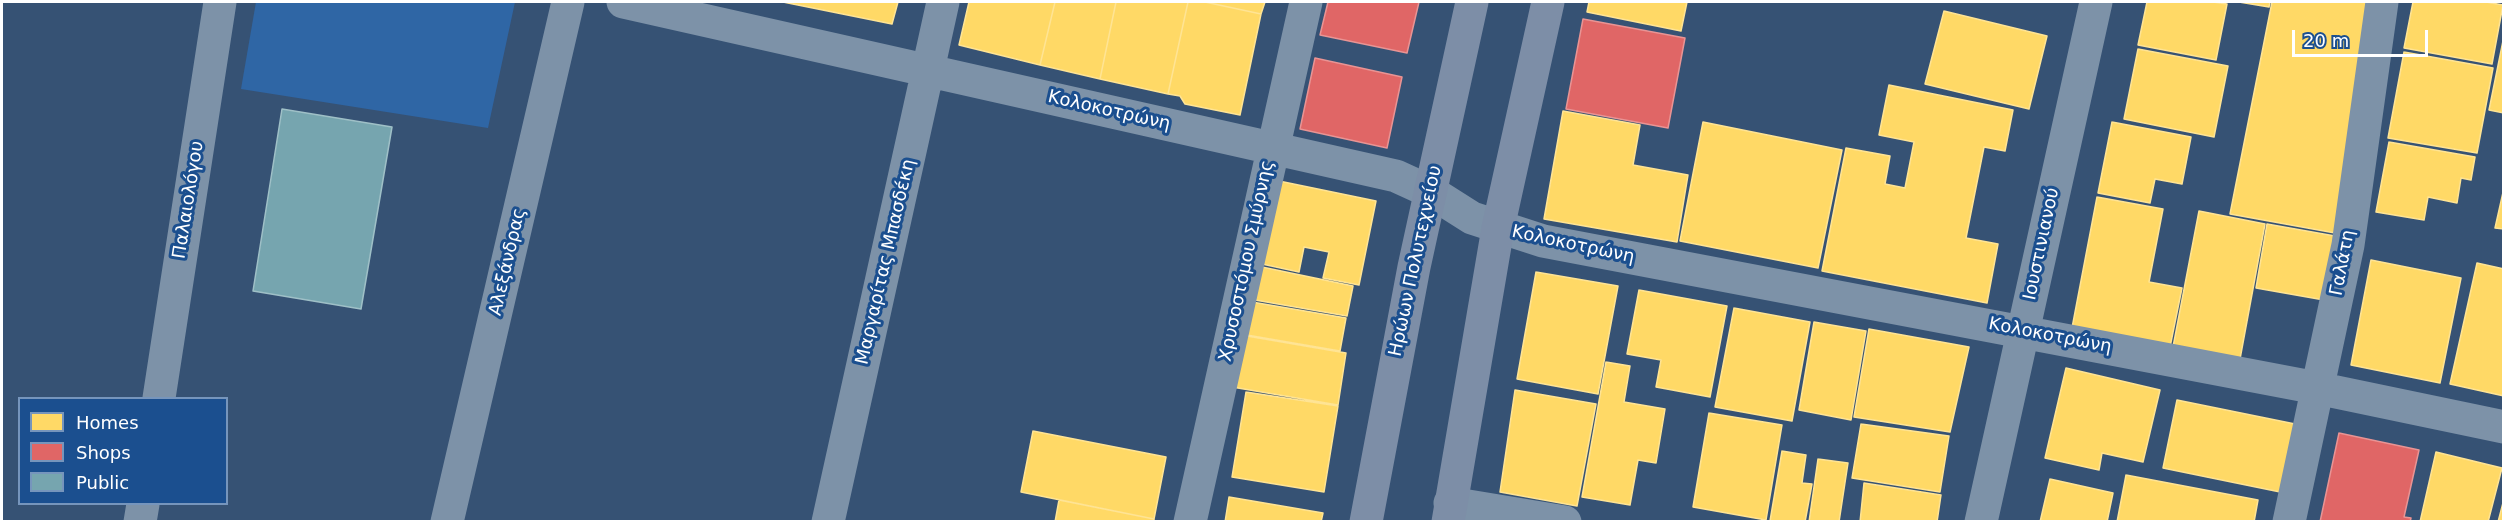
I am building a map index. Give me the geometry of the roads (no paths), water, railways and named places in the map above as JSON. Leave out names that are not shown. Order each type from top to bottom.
[{"type":"main road","name":"Ηρώων Πολυτεχνείου","points":[[1366,522],[1398,346],[1472,2]]},
{"type":"main road","points":[[1449,512],[1498,228],[1548,2]]},
{"type":"street","name":"Παλαιολόγου","points":[[159,397],[220,2]]},
{"type":"street","name":"Αλεξάνδρας","points":[[447,522],[568,2]]},
{"type":"street","name":"Κολοκοτρώνη","points":[[623,2],[1396,176],[1431,192],[1458,210],[1498,228],[1543,242],[2023,331],[2317,388],[2504,428]]},
{"type":"street","name":"Μαργαρίτας Μπασδέκη","points":[[828,522],[930,70],[943,2]]},
{"type":"street","name":"Χρυσοστόμου Σμύρνης","points":[[1190,522],[1306,2]]},
{"type":"street","name":"Ιουστινιανού","points":[[1981,522],[2096,2]]},
{"type":"street","name":"Γαλάτη","points":[[2289,522],[2348,245],[2382,2]]},
{"type":"street","points":[[140,522],[143,505]]},
{"type":"street","points":[[1449,512],[1565,522]]}]
